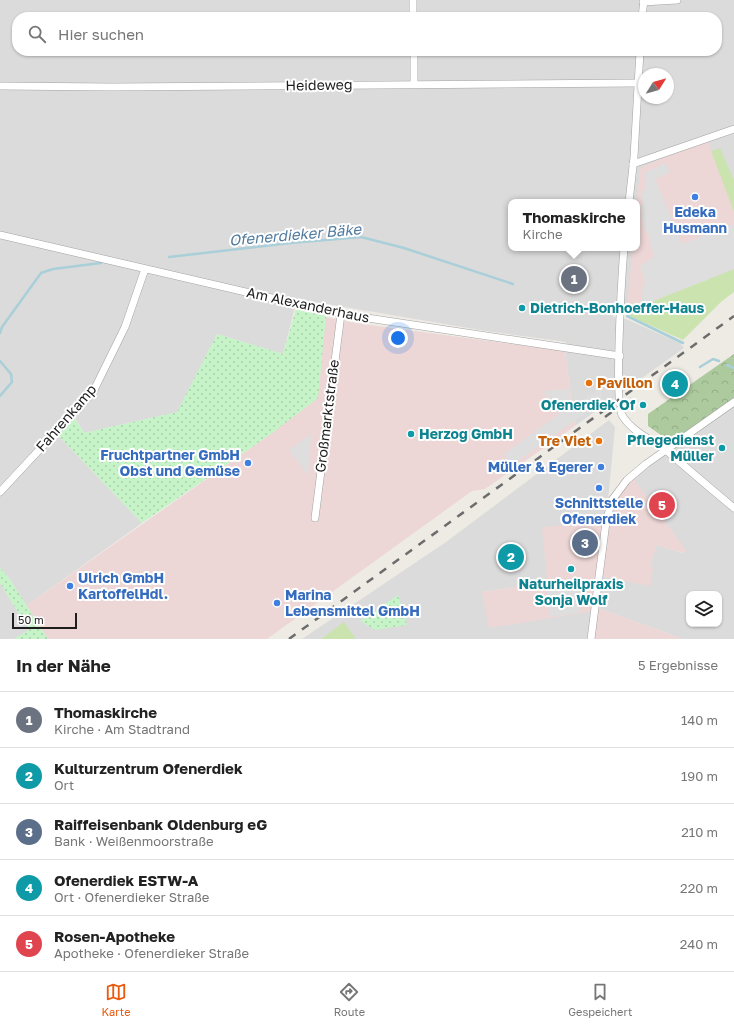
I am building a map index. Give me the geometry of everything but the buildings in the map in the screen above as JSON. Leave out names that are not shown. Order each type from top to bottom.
[{"type":"street","points":[[413,12],[414,0]]},
{"type":"street","points":[[642,12],[643,1],[677,0]]},
{"type":"street","points":[[414,56],[414,84]]},
{"type":"street","points":[[639,68],[640,56]]},
{"type":"street","points":[[629,199],[638,83]]},
{"type":"street","name":"Heideweg","points":[[0,86],[112,87],[638,83]]},
{"type":"street","points":[[633,164],[734,129]]},
{"type":"street","name":"Am Alexanderhaus","points":[[0,235],[341,314],[620,356]]},
{"type":"street","points":[[624,251],[619,400],[621,414],[631,425],[666,451],[734,508]]},
{"type":"street","name":"Fahrenkamp","points":[[0,492],[93,392],[125,327],[144,268]]},
{"type":"street","name":"Großmarktstraße","points":[[315,518],[341,314]]},
{"type":"street","points":[[590,639],[606,522],[612,500],[627,480],[646,464],[734,402]]},
{"type":"shaded area","points":[[0,0],[734,0],[734,292],[708,279],[643,305],[614,302],[613,317],[626,319],[680,343],[684,348],[575,426],[565,351],[566,342],[486,331],[297,299],[283,354],[217,334],[178,412],[84,433],[73,414],[55,432],[142,523],[26,606],[9,578],[0,568]]},
{"type":"shaded area","points":[[707,139],[734,211],[734,269],[643,305],[627,303],[633,251],[640,251],[640,199],[637,199],[640,168]]},
{"type":"shaded area","points":[[666,163],[670,172],[655,179],[682,244],[734,224],[734,269],[643,305],[641,295],[645,281],[640,265],[654,258],[649,235],[644,228],[640,206],[643,204],[641,192],[646,189],[646,172]]},
{"type":"shaded area","points":[[326,317],[355,323],[565,351],[575,426],[485,489],[472,491],[267,639],[48,639],[26,606],[275,431]]},
{"type":"shaded area","points":[[600,388],[603,400],[511,466],[504,454],[559,414],[554,406],[556,401],[550,402],[543,391],[570,389],[570,409]]},
{"type":"shaded area","points":[[734,402],[734,639],[683,639],[595,607],[599,576],[653,568],[649,567],[656,545],[683,553],[633,478],[666,451]]},
{"type":"shaded area","points":[[609,420],[615,427],[606,522],[547,582],[482,592],[595,611],[590,639],[302,639],[446,542]]},
{"type":"shaded area","points":[[311,434],[308,476],[289,450]]},
{"type":"shaded area","points":[[633,478],[686,550],[684,553],[656,545],[650,567],[653,568],[650,586],[599,576],[595,607],[683,639],[591,639],[594,611],[489,628],[482,592],[547,582],[542,527],[606,522],[614,501]]},
{"type":"shaded area","points":[[580,582],[579,613],[550,617],[546,586]]},
{"type":"shaded area","points":[[0,583],[29,630],[14,639],[0,639]]},
{"type":"green space","points":[[720,148],[734,180],[734,212],[711,151]]},
{"type":"green space","points":[[734,269],[734,292],[722,301],[683,340],[627,315],[627,303],[643,305]]},
{"type":"green space","points":[[296,309],[326,316],[318,398],[275,431],[142,523],[55,432],[72,414],[84,433],[177,412],[217,334],[283,354]]},
{"type":"green space","points":[[734,354],[734,402],[675,445],[648,426],[648,414]]},
{"type":"green space","points":[[0,568],[9,578],[48,639],[14,639],[29,630],[0,583]]},
{"type":"green space","points":[[398,595],[407,625],[375,630],[360,621]]},
{"type":"green space","points":[[344,622],[356,639],[321,639]]},
{"type":"waterway","name":"Ofenerdieker Bäke","points":[[169,257],[290,243],[361,237],[404,248],[513,284]]},
{"type":"waterway","name":"Ofenerdieker Bäke","points":[[0,333],[2,327],[41,273],[53,269],[101,263]]},
{"type":"waterway","name":"Ofenerdieker Bäke","points":[[627,316],[683,343]]},
{"type":"waterway","name":"Ofenerdieker Bäke","points":[[700,367],[713,359],[719,361]]},
{"type":"waterway","name":"Ofenerdieker Bäke","points":[[0,361],[11,374],[12,382],[0,396]]},
{"type":"waterway","name":"Ofenerdieker Bäke","points":[[727,365],[734,368]]},
{"type":"railway","points":[[289,639],[734,316]]},
{"type":"railway","points":[[605,417],[631,398]]},
{"type":"place","name":"Edeka Husmann","points":[[695,197]]},
{"type":"place","name":"Thomaskirche","points":[[574,279]]},
{"type":"place","name":"Dietrich-Bonhoeffer-Haus","points":[[522,308]]},
{"type":"place","name":"Pavillon","points":[[589,383]]},
{"type":"place","name":"Ofenerdiek ESTW-A","points":[[675,384]]},
{"type":"place","name":"Ofenerdiek Of","points":[[643,405]]},
{"type":"place","name":"Herzog GmbH","points":[[411,434]]},
{"type":"place","name":"Tre Viet","points":[[599,441]]},
{"type":"place","name":"Pflegedienst Müller","points":[[722,448]]},
{"type":"place","name":"Fruchtpartner GmbH Obst und Gemüse","points":[[248,463]]},
{"type":"place","name":"Müller & Egerer","points":[[601,467]]},
{"type":"place","name":"Schnittstelle Ofenerdiek","points":[[599,488]]},
{"type":"place","name":"Rosen-Apotheke","points":[[662,505]]},
{"type":"place","name":"Raiffeisenbank Oldenburg eG","points":[[585,543]]},
{"type":"place","name":"Kulturzentrum Ofenerdiek","points":[[511,557]]},
{"type":"place","name":"Naturheilpraxis Sonja Wolf","points":[[571,569]]},
{"type":"place","name":"Ulrich GmbH KartoffelHdl.","points":[[70,586]]},
{"type":"place","name":"Marina Lebensmittel GmbH","points":[[277,603]]}]
